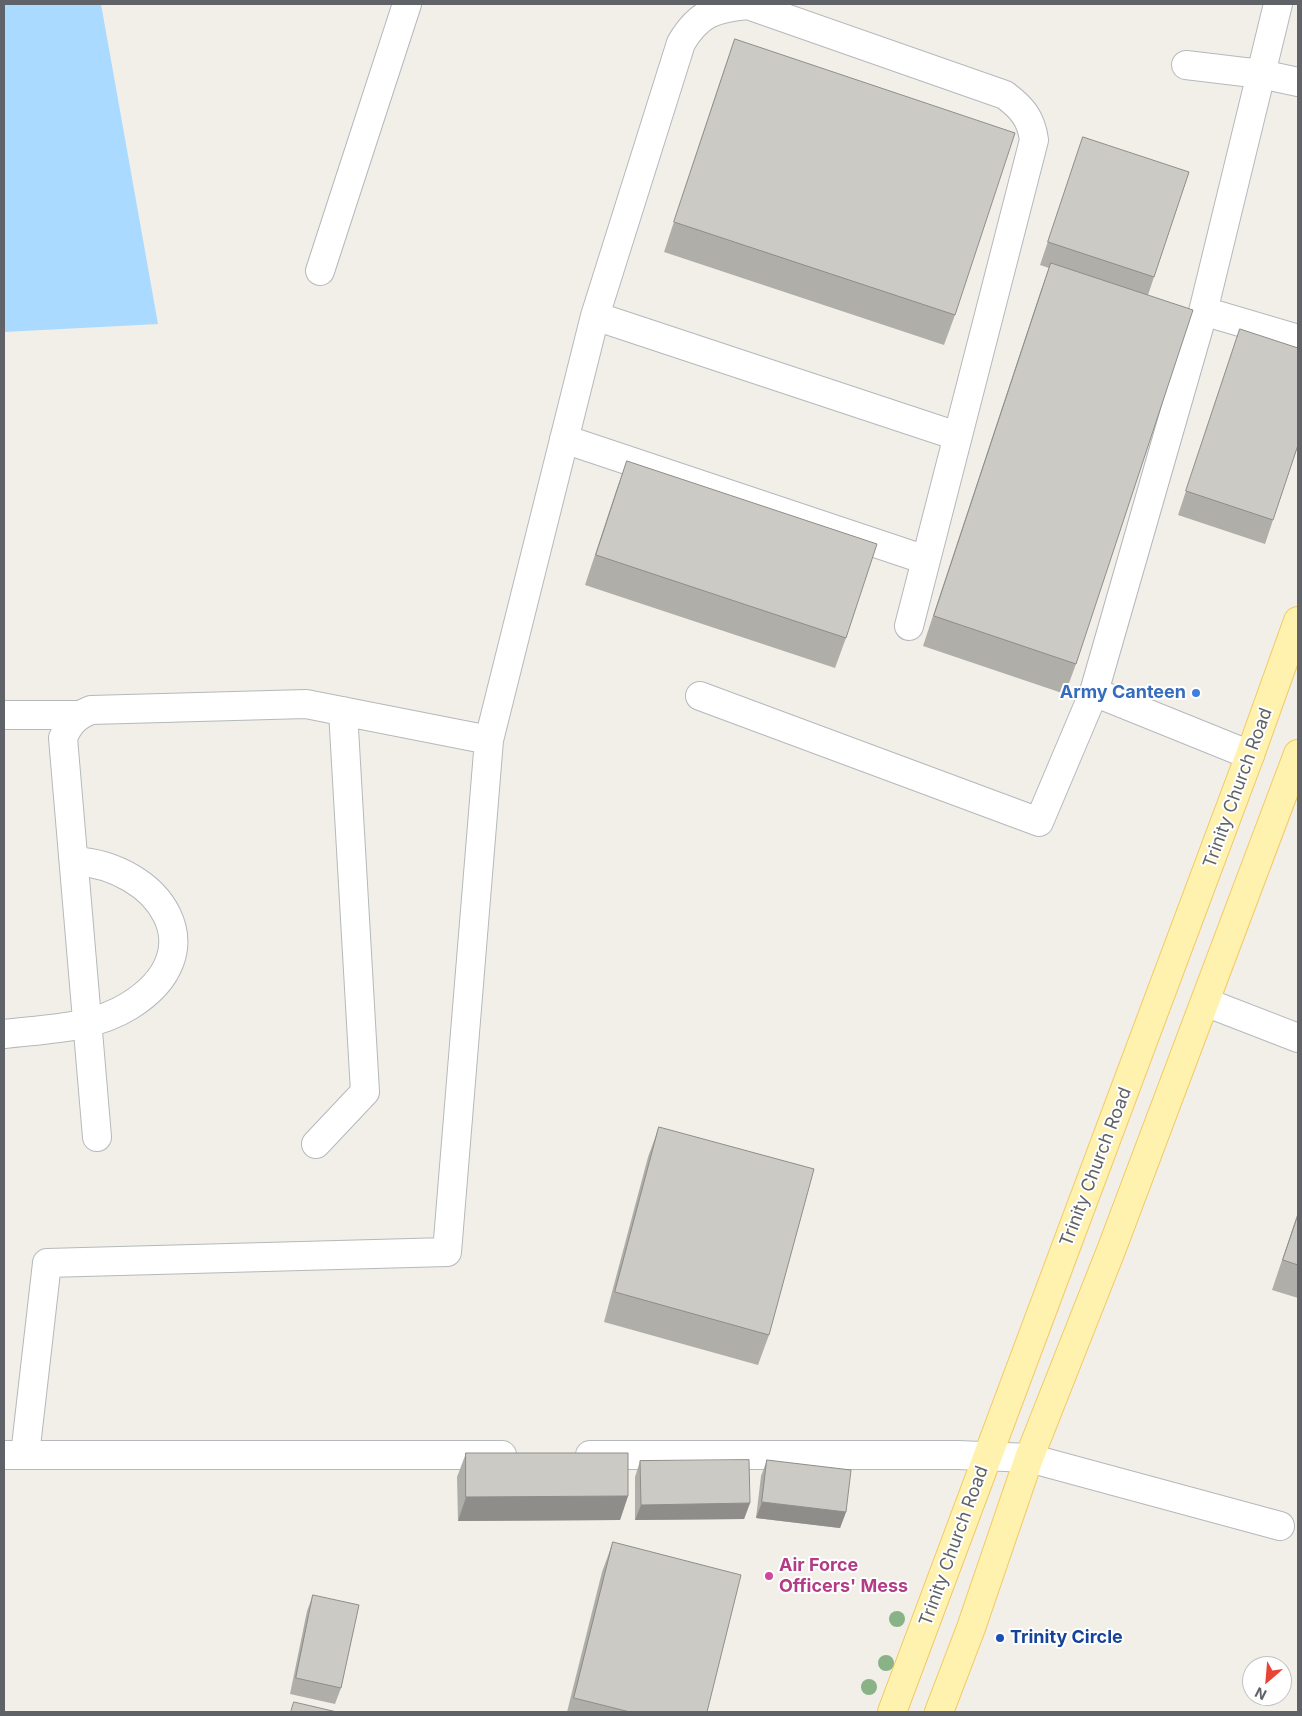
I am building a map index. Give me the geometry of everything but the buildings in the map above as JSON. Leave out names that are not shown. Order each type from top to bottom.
[{"type":"main road","name":"Trinity Church Road","points":[[892,1712],[1250,755],[1298,621]]},
{"type":"main road","points":[[939,1712],[971,1628],[1029,1458],[1205,1002],[1298,754]]},
{"type":"lane","points":[[320,271],[407,4]]},
{"type":"lane","points":[[700,696],[1039,822],[1094,692],[1203,311],[1278,4]]},
{"type":"lane","points":[[531,1455],[14,1455],[47,1263],[447,1252],[489,740],[595,316],[681,43],[699,18],[726,7],[748,5],[1005,95],[1022,109],[1032,125],[1034,140],[908,626]]},
{"type":"lane","points":[[1186,65],[1261,74],[1298,82]]},
{"type":"lane","points":[[1203,311],[1298,339]]},
{"type":"lane","points":[[595,316],[957,436]]},
{"type":"lane","points":[[564,439],[926,560]]},
{"type":"lane","points":[[1094,692],[1250,755]]},
{"type":"lane","points":[[4,715],[78,715],[91,710],[306,704],[489,740]]},
{"type":"lane","points":[[316,1144],[365,1092],[343,711]]},
{"type":"lane","points":[[78,715],[68,726],[63,738],[97,1137]]},
{"type":"lane","points":[[4,1034],[88,1024],[129,1006],[164,975],[172,959],[172,926],[167,911],[154,894],[131,878],[95,862],[74,861]]},
{"type":"lane","points":[[1205,1002],[1298,1038]]},
{"type":"lane","points":[[561,1455],[988,1456],[1029,1458],[1280,1526]]},
{"type":"water","points":[[4,4],[101,4],[158,324],[4,332]]},
{"type":"place","name":"Army Canteen","points":[[1196,693]]},
{"type":"place","name":"Air Force Officers' Mess","points":[[769,1576]]},
{"type":"place","name":"Trinity Circle","points":[[1000,1638]]}]
